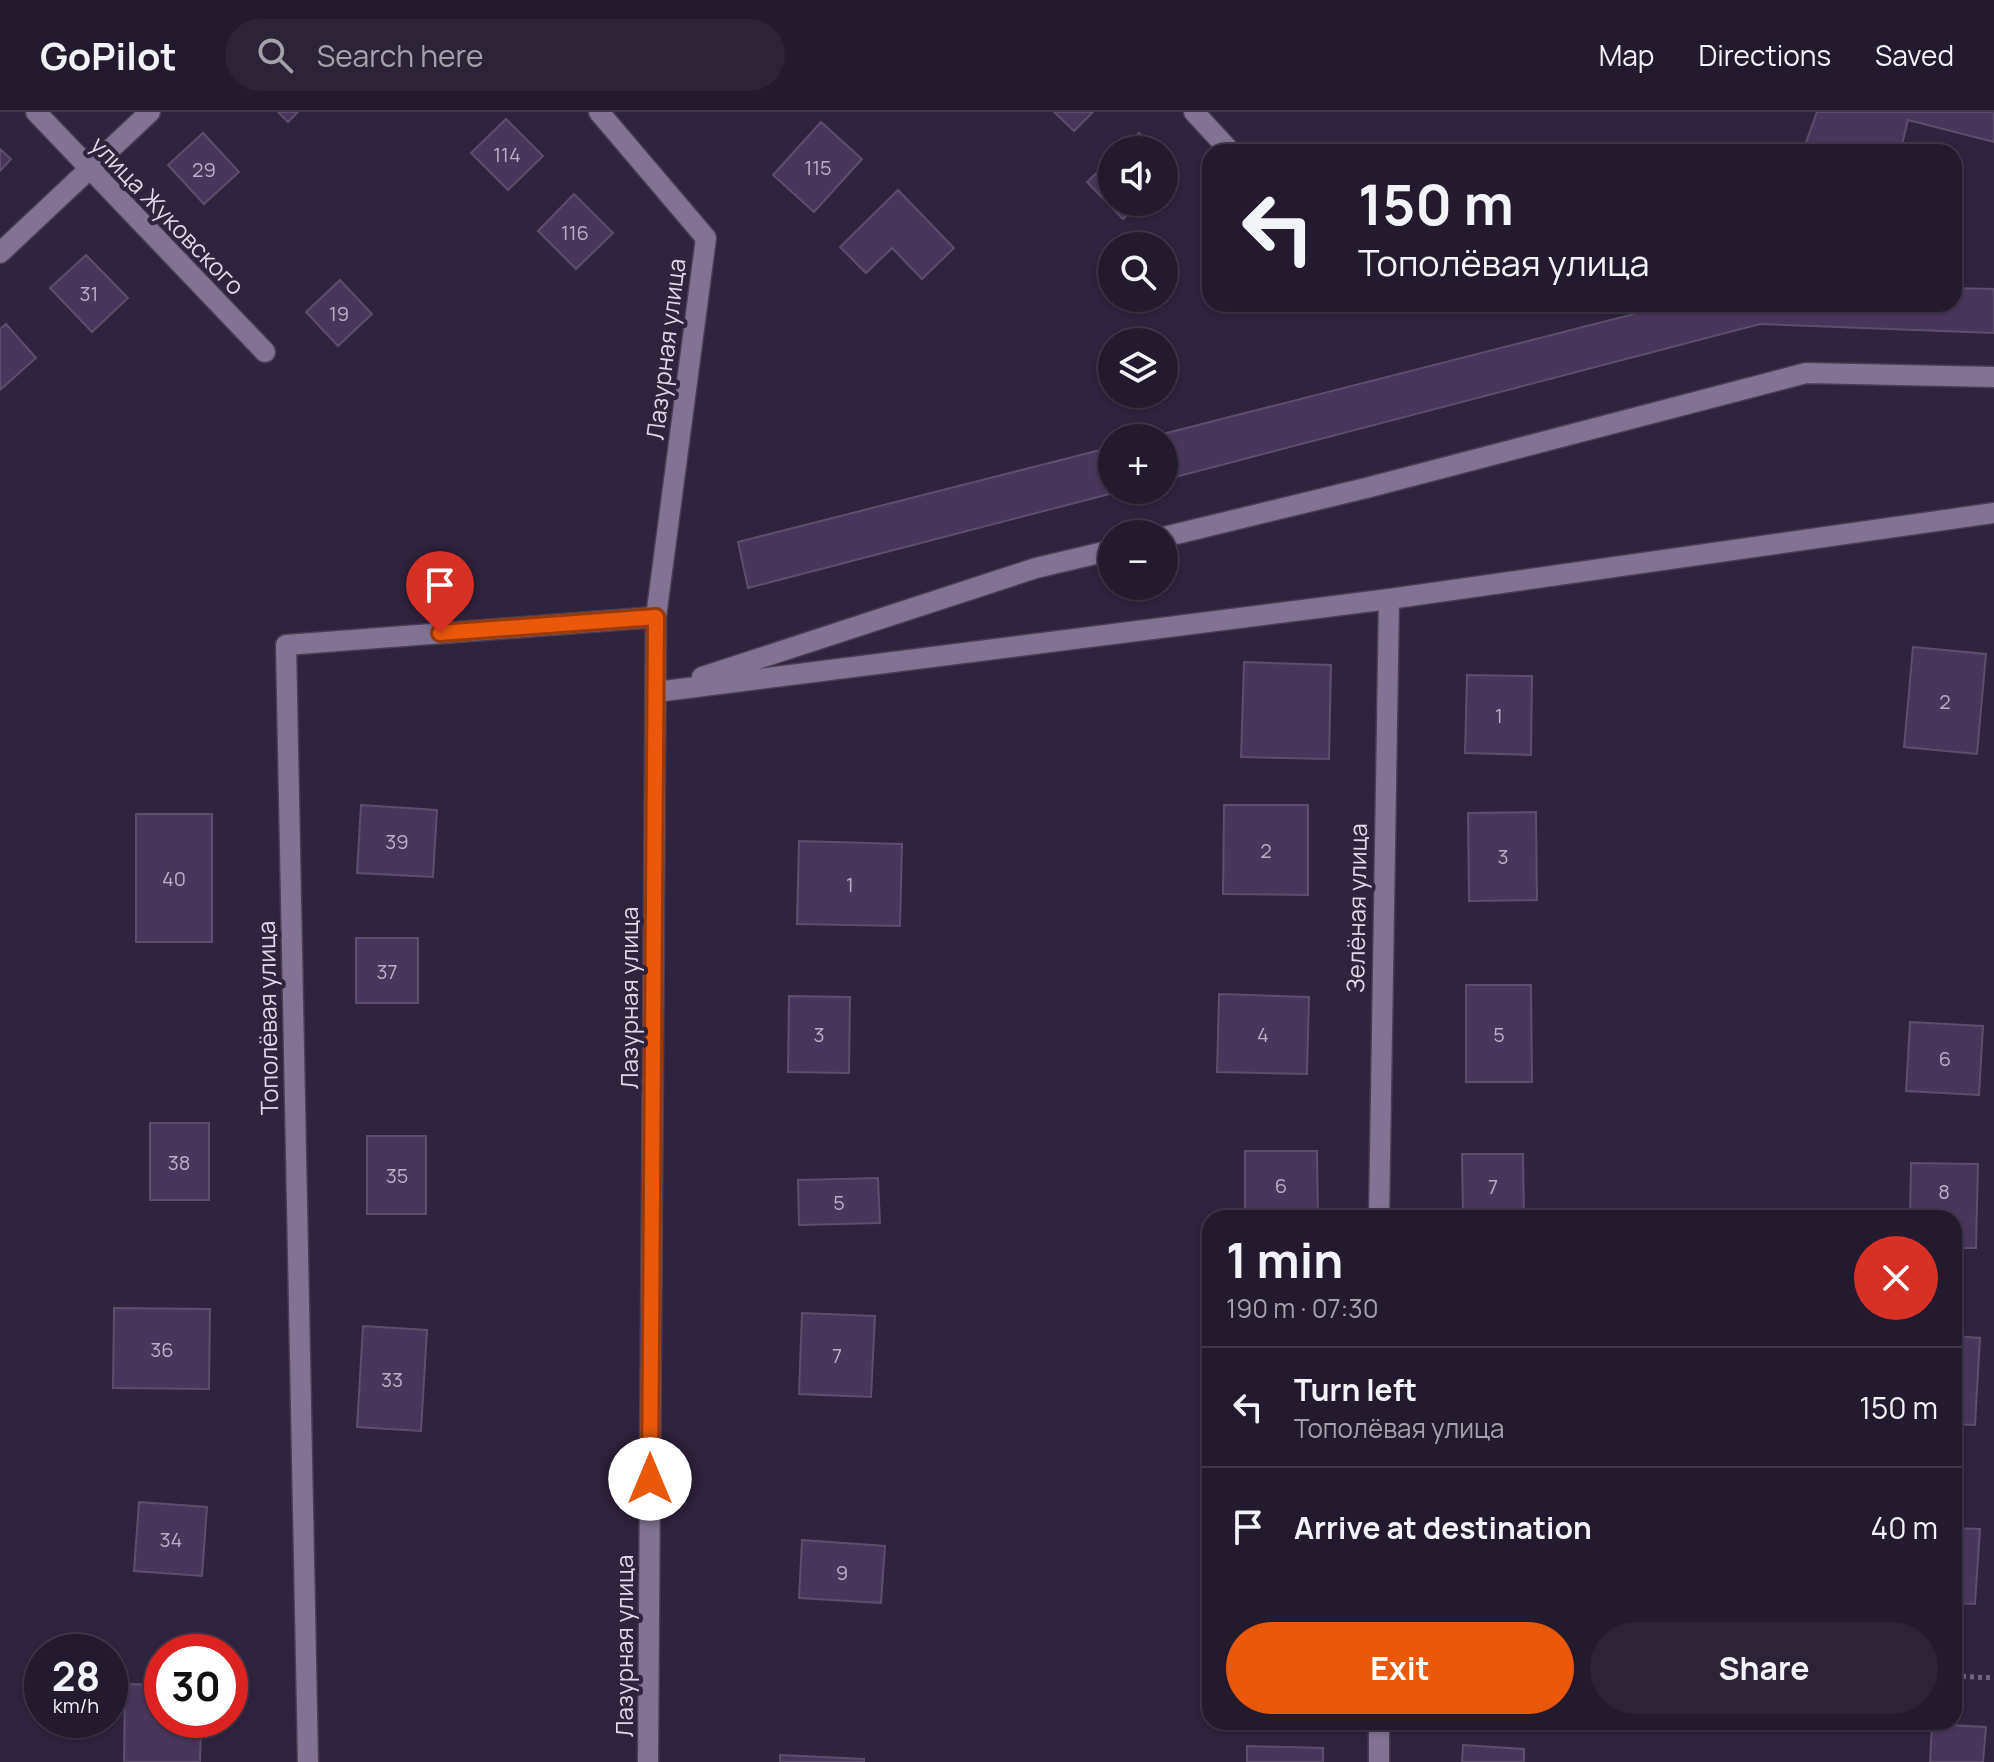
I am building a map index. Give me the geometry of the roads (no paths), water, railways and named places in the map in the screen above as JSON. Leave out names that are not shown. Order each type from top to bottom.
[{"type":"street","name":"улица Жуковского","points":[[36,112],[87,169],[265,352]]},
{"type":"street","points":[[0,253],[150,112]]},
{"type":"street","name":"Лазурная улица","points":[[599,112],[706,238],[656,617],[648,1762]]},
{"type":"street","points":[[1194,112],[1224,144]]},
{"type":"street","points":[[1178,534],[1370,487],[1806,373],[1994,377]]},
{"type":"street","points":[[656,692],[1389,599],[1994,513]]},
{"type":"street","points":[[656,692],[1036,568],[1098,553]]},
{"type":"street","name":"Зелёная улица","points":[[1379,1210],[1389,599]]},
{"type":"street","name":"Тополёвая улица","points":[[308,1762],[286,645],[656,617]]},
{"type":"street","points":[[1379,1730],[1379,1762]]}]
